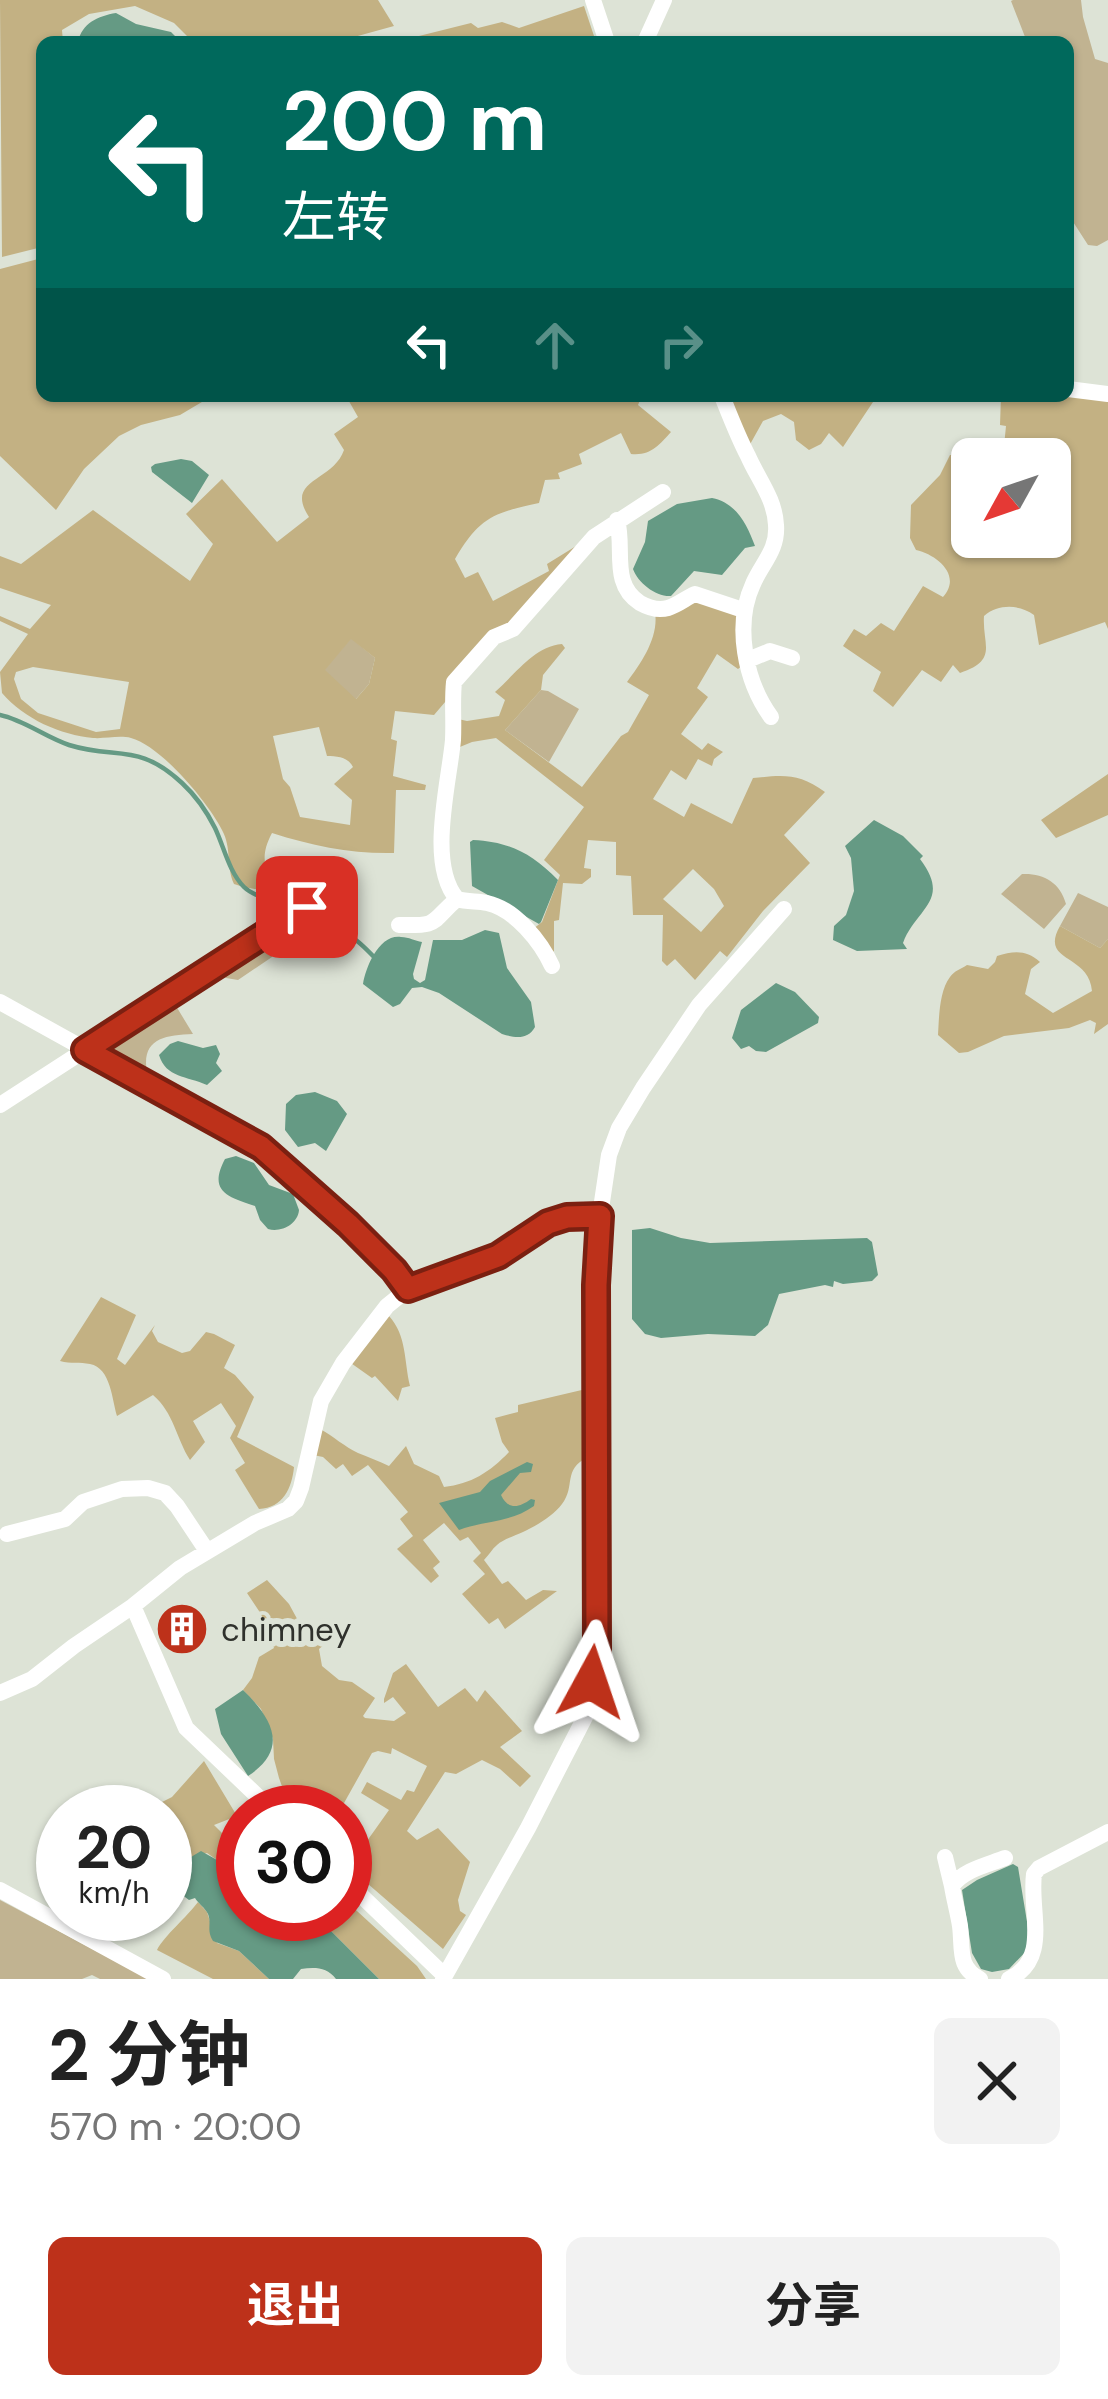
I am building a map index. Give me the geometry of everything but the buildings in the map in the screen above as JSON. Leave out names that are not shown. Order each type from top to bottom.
[{"type":"street","points":[[593,0],[605,36]]},
{"type":"street","points":[[648,36],[664,0]]},
{"type":"street","points":[[1074,390],[1108,394]]},
{"type":"street","points":[[725,402],[770,497],[777,532],[743,610],[742,631],[759,697],[772,717]]},
{"type":"street","points":[[552,967],[529,933],[506,912],[488,903],[457,899],[445,882],[442,853],[454,682],[494,637],[513,629],[594,537],[663,492]]},
{"type":"street","points":[[617,520],[623,585],[635,600],[661,610],[695,595],[743,610]]},
{"type":"street","points":[[748,660],[770,651],[792,658]]},
{"type":"street","points":[[399,925],[437,921],[457,899]]},
{"type":"street","points":[[0,1105],[307,907],[335,926]]},
{"type":"street","points":[[372,1906],[444,1977],[586,1714],[597,1649],[596,1285],[609,1155],[643,1088],[699,1005],[784,909]]},
{"type":"street","points":[[0,1002],[261,1147],[348,1224],[408,1289]]},
{"type":"street","points":[[0,1693],[32,1679],[207,1551],[296,1502],[328,1386],[387,1306],[408,1289],[498,1256],[548,1223],[600,1216]]},
{"type":"street","points":[[7,1534],[65,1519],[83,1502],[122,1489],[148,1488],[165,1493],[207,1551]]},
{"type":"street","points":[[134,1606],[186,1728],[246,1785]]},
{"type":"street","points":[[1020,1977],[1036,1940],[1034,1874],[1108,1832]]},
{"type":"street","points":[[945,1857],[962,1961],[980,1979]]},
{"type":"street","points":[[952,1886],[967,1873],[1005,1858]]},
{"type":"street","points":[[0,1889],[164,1979]]},
{"type":"shaded area","points":[[0,0],[378,0],[394,26],[358,36],[187,36],[174,23],[135,6],[89,14],[62,30],[62,36],[36,36],[36,248],[2,257]]},
{"type":"shaded area","points":[[1081,0],[1095,59],[1108,63],[1108,240],[1097,246],[1088,245],[1074,223],[1074,36],[1025,36],[1011,1]]},
{"type":"shaded area","points":[[584,6],[594,36],[419,36],[471,23],[478,28],[502,22],[519,28]]},
{"type":"shaded area","points":[[116,13],[175,36],[80,36],[103,16]]},
{"type":"shaded area","points":[[36,260],[36,402],[202,402],[180,415],[119,436],[84,469],[56,510],[0,456],[0,269]]},
{"type":"shaded area","points":[[1074,397],[1108,400],[1108,629],[1105,622],[1039,645],[1034,615],[1015,607],[996,609],[984,616],[986,650],[980,663],[960,673],[953,665],[941,682],[922,670],[893,707],[873,691],[881,672],[843,646],[854,629],[866,636],[881,623],[894,631],[923,586],[943,597],[948,589],[945,568],[916,550],[910,538],[911,505],[940,475],[950,455],[951,558],[1071,558],[1071,438],[1005,438],[1001,402],[1074,402]]},
{"type":"shaded area","points":[[349,402],[639,402],[671,432],[644,453],[631,454],[621,433],[579,454],[582,464],[558,473],[560,479],[545,480],[539,503],[499,514],[472,534],[455,559],[465,578],[478,572],[493,601],[549,571],[547,564],[581,543],[434,715],[395,711],[393,776],[426,785],[425,790],[396,790],[394,853],[333,848],[272,833],[265,860],[268,877],[279,882],[276,894],[234,884],[225,837],[215,818],[156,752],[131,738],[93,738],[56,729],[21,711],[2,693],[0,672],[28,634],[0,621],[0,616],[30,629],[51,605],[0,588],[0,556],[21,564],[93,510],[190,581],[213,544],[186,514],[222,479],[277,542],[309,517],[302,495],[344,450],[334,434],[358,417]],"holes":[[[351,639],[375,658],[369,684],[356,699],[325,670]],[[33,667],[129,682],[120,729],[96,732],[38,713],[21,699],[14,679],[16,672]],[[319,727],[327,756],[342,758],[353,767],[334,784],[352,800],[350,825],[300,817],[283,779],[273,736]]]},
{"type":"shaded area","points":[[729,402],[873,402],[843,447],[829,433],[809,450],[796,440],[794,422],[781,414],[763,421],[748,448]]},
{"type":"shaded area","points":[[192,461],[209,475],[192,503],[152,472],[155,464]]},
{"type":"shaded area","points":[[712,498],[734,510],[755,546],[745,548],[722,575],[694,571],[671,596],[648,588],[633,569],[648,521],[677,504]]},
{"type":"shaded area","points":[[693,599],[739,612],[744,664],[738,669],[717,654],[697,688],[708,697],[681,734],[702,750],[708,743],[723,752],[712,766],[698,759],[686,780],[671,770],[653,799],[684,817],[691,803],[732,824],[753,778],[791,777],[825,792],[784,835],[810,863],[727,957],[720,951],[695,980],[675,959],[667,966],[662,961],[663,915],[633,915],[631,876],[616,875],[616,842],[588,840],[584,868],[591,869],[591,877],[582,884],[563,883],[551,955],[533,929],[542,922],[560,875],[544,860],[584,807],[496,738],[455,749],[458,719],[499,716],[505,700],[495,692],[534,656],[562,644],[565,648],[543,675],[541,690],[505,730],[582,787],[628,732],[649,695],[627,682],[652,640],[655,612]],"holes":[[[693,869],[724,906],[701,932],[663,899]]]},
{"type":"shaded area","points":[[351,638],[375,658],[369,684],[355,700],[324,670]]},
{"type":"shaded area","points":[[541,690],[579,709],[549,762],[505,730]]},
{"type":"shaded area","points":[[1108,774],[1108,815],[1056,838],[1041,820]]},
{"type":"shaded area","points":[[874,820],[903,836],[923,856],[920,859],[933,885],[928,904],[903,943],[907,949],[857,951],[833,940],[834,926],[846,915],[854,891],[845,846]]},
{"type":"shaded area","points":[[473,840],[519,851],[558,880],[539,924],[472,886]]},
{"type":"shaded area","points":[[1022,874],[1050,880],[1063,896],[1066,904],[1044,929],[1001,894]]},
{"type":"shaded area","points":[[1078,893],[1108,907],[1108,939],[1100,948],[1060,926]]},
{"type":"shaded area","points":[[301,917],[326,938],[300,956],[288,943],[276,946],[272,957],[238,980],[220,973],[272,941],[270,936]]},
{"type":"shaded area","points":[[1060,926],[1100,948],[1108,939],[1108,1024],[1094,1034],[1096,1023],[1090,1020],[1069,1028],[1004,1036],[959,1053],[938,1035],[942,997],[952,975],[967,965],[988,969],[1003,954],[1024,953],[1040,962],[1031,969],[1025,994],[1053,1013],[1092,991],[1083,970],[1056,946]]},
{"type":"shaded area","points":[[485,930],[499,933],[507,968],[531,1002],[535,1027],[525,1036],[502,1034],[422,987],[412,988],[393,1007],[363,984],[375,953],[393,937],[422,942],[413,974],[420,983],[425,980],[433,940],[462,940]]},
{"type":"shaded area","points":[[776,983],[795,992],[819,1017],[818,1023],[766,1052],[749,1046],[741,1049],[732,1038],[741,1010]]},
{"type":"shaded area","points":[[176,1006],[193,1034],[163,1038],[150,1047],[148,1077],[103,1054]]},
{"type":"shaded area","points":[[178,1041],[203,1048],[216,1045],[220,1054],[216,1063],[222,1071],[207,1085],[172,1072],[159,1055]]},
{"type":"shaded area","points":[[315,1092],[337,1101],[347,1114],[326,1151],[315,1143],[298,1147],[285,1130],[286,1104],[296,1095]]},
{"type":"shaded area","points":[[236,1156],[254,1163],[269,1185],[293,1194],[299,1210],[292,1223],[268,1229],[255,1206],[223,1191],[220,1170],[225,1159]]},
{"type":"shaded area","points":[[650,1228],[710,1243],[867,1238],[872,1242],[878,1275],[872,1281],[834,1281],[833,1287],[779,1294],[768,1325],[755,1336],[661,1338],[645,1334],[632,1319],[632,1230]]},
{"type":"shaded area","points":[[101,1297],[136,1315],[117,1359],[125,1365],[155,1325],[152,1331],[158,1342],[182,1353],[190,1351],[206,1332],[235,1345],[224,1368],[254,1397],[237,1437],[294,1467],[280,1501],[259,1509],[235,1470],[245,1463],[230,1438],[236,1426],[221,1403],[193,1421],[205,1442],[190,1460],[153,1395],[117,1416],[110,1386],[97,1367],[60,1361]]},
{"type":"shaded area","points":[[389,1316],[402,1340],[410,1386],[402,1388],[398,1401],[375,1376],[348,1361]]},
{"type":"shaded area","points":[[586,1389],[588,1457],[575,1467],[566,1497],[549,1517],[500,1543],[484,1560],[502,1584],[508,1581],[526,1600],[543,1590],[557,1591],[505,1629],[498,1618],[489,1624],[462,1594],[485,1574],[473,1561],[481,1553],[468,1537],[460,1541],[444,1523],[423,1540],[440,1562],[433,1568],[439,1576],[431,1583],[397,1549],[413,1536],[400,1519],[408,1512],[368,1465],[352,1476],[343,1464],[336,1469],[313,1455],[320,1429],[353,1451],[389,1466],[406,1446],[414,1464],[439,1476],[444,1487],[463,1483],[480,1476],[509,1452],[495,1418],[518,1412],[518,1405]]},
{"type":"shaded area","points":[[527,1462],[533,1464],[531,1472],[520,1473],[501,1495],[514,1506],[535,1500],[525,1512],[459,1530],[439,1503],[480,1492],[490,1481]]},
{"type":"shaded area","points":[[267,1580],[301,1626],[332,1627],[332,1638],[319,1649],[322,1666],[375,1698],[365,1718],[394,1721],[406,1713],[393,1697],[384,1703],[384,1699],[393,1673],[406,1664],[438,1707],[465,1688],[477,1702],[485,1690],[522,1731],[500,1747],[531,1776],[520,1787],[482,1760],[456,1774],[445,1772],[407,1831],[417,1840],[438,1828],[470,1862],[458,1900],[466,1915],[443,1949],[372,1887],[372,1834],[389,1810],[372,1800],[372,1785],[365,1785],[367,1782],[401,1800],[407,1790],[414,1792],[427,1766],[392,1748],[391,1754],[372,1753],[354,1785],[282,1785],[273,1739],[261,1709],[243,1690],[259,1657],[274,1648],[247,1593]]},
{"type":"shaded area","points":[[243,1690],[262,1711],[273,1744],[261,1766],[248,1776],[221,1734],[215,1709]]},
{"type":"shaded area","points":[[204,1761],[218,1785],[216,1859],[207,1853],[192,1857],[192,1785],[183,1785]]},
{"type":"shaded area","points":[[201,1851],[216,1859],[216,1941],[341,1941],[379,1979],[336,1979],[325,1970],[311,1968],[301,1969],[293,1979],[269,1979],[239,1951],[213,1941],[205,1910],[192,1899],[192,1856]]},
{"type":"shaded area","points":[[1013,1864],[1018,1867],[1031,1946],[1009,1969],[992,1972],[981,1969],[972,1953],[962,1890]]},
{"type":"shaded area","points":[[0,1900],[36,1919],[36,1941],[77,1941],[149,1979],[92,1975],[0,1979]]},
{"type":"shaded area","points":[[198,1902],[207,1912],[217,1943],[239,1951],[269,1979],[213,1979],[157,1950],[164,1941],[192,1941],[192,1909]]},
{"type":"shaded area","points":[[372,1925],[426,1979],[379,1979],[341,1941],[372,1941]]},
{"type":"waterway","points":[[0,715],[69,745],[140,757],[166,770],[204,810],[244,887],[296,908]]},
{"type":"waterway","points":[[337,931],[354,938],[376,959]]},
{"type":"place","name":"chimney","points":[[182,1629]]},
{"type":"route","points":[[307,907],[85,1050],[261,1147],[348,1224],[408,1289],[498,1256],[548,1223],[600,1216],[597,1649],[591,1682]]}]
